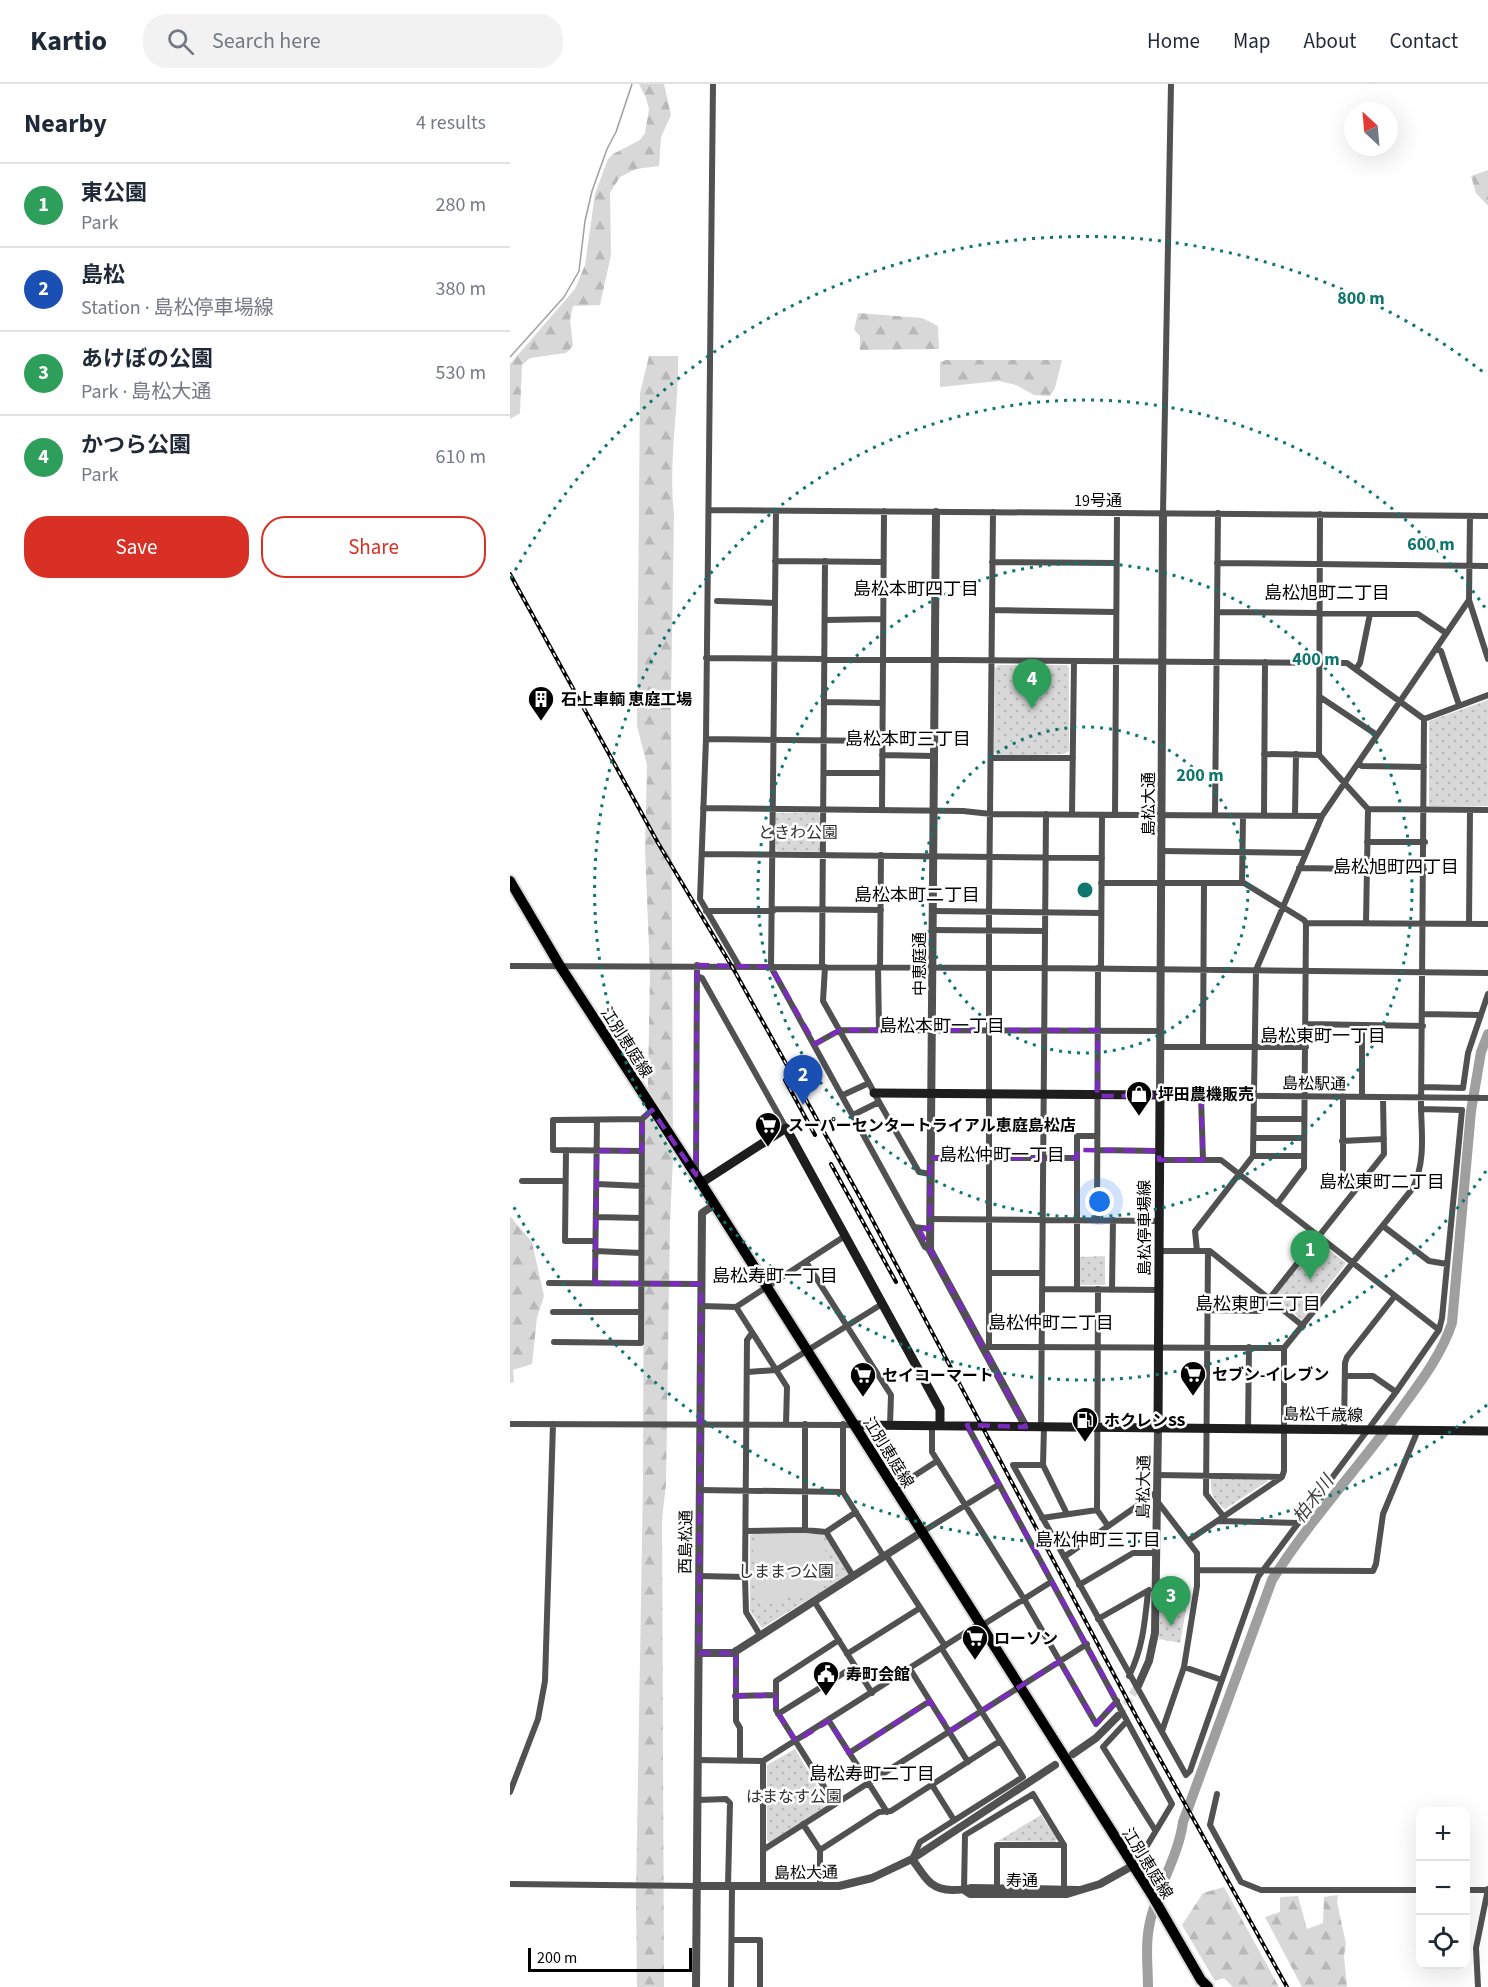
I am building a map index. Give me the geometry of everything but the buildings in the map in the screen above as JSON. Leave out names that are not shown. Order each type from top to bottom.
[{"type":"main road","name":"江別恵庭線","points":[[510,881],[560,966],[808,1352],[848,1424],[922,1532],[1152,1896],[1204,1985]]},
{"type":"main road","points":[[874,1093],[1160,1095]]},
{"type":"main road","name":"島松停車場線","points":[[1158,1429],[1160,1095]]},
{"type":"main road","points":[[698,1179],[786,1128],[940,1409],[936,1426]]},
{"type":"main road","points":[[848,1424],[1158,1429]]},
{"type":"main road","name":"島松千歳線","points":[[1158,1429],[1488,1431]]},
{"type":"street","points":[[713,84],[706,739],[700,900],[739,966]]},
{"type":"street","points":[[1163,513],[1171,84]]},
{"type":"street","name":"19号通","points":[[709,510],[1488,516]]},
{"type":"street","points":[[776,511],[771,967],[925,1247],[930,1250]]},
{"type":"street","points":[[882,810],[884,511]]},
{"type":"street","name":"中恵庭通","points":[[936,512],[930,1250],[986,1348],[1026,1427]]},
{"type":"street","points":[[993,512],[989,912],[989,1273],[986,1348],[1284,1348]]},
{"type":"street","name":"島松大通","points":[[1160,1095],[1163,513]]},
{"type":"street","points":[[1215,815],[1218,513]]},
{"type":"street","points":[[1115,815],[1117,514]]},
{"type":"street","points":[[1320,514],[1319,755],[1368,809],[1366,923]]},
{"type":"street","points":[[1470,516],[1469,600],[1488,659]]},
{"type":"street","points":[[775,561],[883,562]]},
{"type":"street","points":[[825,561],[823,1001],[919,1172],[930,1174]]},
{"type":"street","points":[[992,562],[1116,562]]},
{"type":"street","points":[[1218,563],[1488,566]]},
{"type":"street","points":[[1197,1251],[1196,1231],[1253,1156],[1256,970],[1282,906],[1322,816],[1469,600]]},
{"type":"street","points":[[717,601],[775,603]]},
{"type":"street","points":[[992,610],[1116,612]]},
{"type":"street","points":[[1217,612],[1418,614],[1446,633]]},
{"type":"street","points":[[1356,669],[1370,614]]},
{"type":"street","points":[[825,620],[883,620]]},
{"type":"street","points":[[1436,648],[1441,651],[1459,705]]},
{"type":"street","points":[[706,658],[1347,663],[1424,719]]},
{"type":"street","points":[[1072,814],[1074,661]]},
{"type":"street","points":[[1264,815],[1265,662]]},
{"type":"street","points":[[1424,719],[1488,695]]},
{"type":"street","points":[[1320,697],[1377,735]]},
{"type":"street","points":[[825,702],[882,703]]},
{"type":"street","points":[[1189,1540],[1282,1477],[1284,1472],[1284,1348],[1413,1188],[1419,1175],[1423,1157],[1421,1109],[1425,842],[1424,719]]},
{"type":"street","points":[[706,739],[882,741]]},
{"type":"street","points":[[1264,754],[1319,755]]},
{"type":"street","points":[[1295,816],[1296,754]]},
{"type":"street","points":[[882,755],[933,756]]},
{"type":"street","points":[[991,758],[1072,758]]},
{"type":"street","points":[[1358,763],[1362,766],[1424,767]]},
{"type":"street","points":[[824,773],[882,773]]},
{"type":"street","points":[[704,808],[963,811],[991,814],[1322,816]]},
{"type":"street","points":[[1368,809],[1488,810]]},
{"type":"street","points":[[1469,924],[1470,810]]},
{"type":"street","points":[[1046,814],[1042,1273],[1043,1465],[1067,1514]]},
{"type":"street","points":[[1097,1221],[1096,1150],[1102,815]]},
{"type":"street","points":[[1242,883],[1243,816]]},
{"type":"street","points":[[1367,842],[1425,842]]},
{"type":"street","points":[[1162,851],[1306,852]]},
{"type":"street","points":[[703,854],[1102,858]]},
{"type":"street","points":[[879,1030],[881,855]]},
{"type":"street","points":[[1299,868],[1424,870]]},
{"type":"street","points":[[1101,883],[1242,883],[1306,923],[1304,1168],[1277,1204]]},
{"type":"street","points":[[1203,1047],[1204,884]]},
{"type":"street","points":[[706,911],[881,910]]},
{"type":"street","points":[[933,911],[1101,913]]},
{"type":"street","points":[[1306,923],[1488,924]]},
{"type":"street","points":[[933,930],[1045,931]]},
{"type":"street","points":[[697,965],[698,1179]]},
{"type":"street","points":[[510,966],[697,965],[1488,973]]},
{"type":"street","points":[[698,976],[702,978],[786,1128]]},
{"type":"street","points":[[1422,1087],[1463,1088],[1468,1053],[1488,994]]},
{"type":"street","points":[[1423,1014],[1480,1015]]},
{"type":"street","points":[[1306,1024],[1422,1026]]},
{"type":"street","points":[[1362,1025],[1362,1097]]},
{"type":"street","points":[[815,1044],[840,1030],[1161,1031]]},
{"type":"street","points":[[1161,1047],[1305,1047]]},
{"type":"street","points":[[843,1095],[869,1083]]},
{"type":"street","name":"島松駅通","points":[[1160,1095],[1488,1098]]},
{"type":"street","points":[[1201,1096],[1203,1160]]},
{"type":"street","points":[[1343,1097],[1343,1174],[1359,1186]]},
{"type":"street","points":[[1208,1310],[1260,1311],[1384,1154],[1383,1098]]},
{"type":"street","points":[[853,1115],[879,1102]]},
{"type":"street","points":[[1043,1465],[1013,1465],[1186,1775],[1190,1771],[1258,1576],[1267,1569],[1298,1524],[1371,1430],[1439,1330],[1462,1110],[1421,1109]]},
{"type":"street","points":[[642,1151],[553,1149],[553,1120],[642,1119],[652,1110]]},
{"type":"street","points":[[554,1342],[641,1342],[642,1119]]},
{"type":"street","points":[[1254,1119],[1304,1119]]},
{"type":"street","points":[[595,1283],[597,1120]]},
{"type":"street","points":[[1077,1289],[1077,1136],[1097,1136]]},
{"type":"street","points":[[1254,1138],[1304,1137]]},
{"type":"street","points":[[1342,1141],[1384,1139]]},
{"type":"street","points":[[566,1150],[565,1241],[595,1241]]},
{"type":"street","points":[[1096,1150],[1221,1160],[1439,1330]]},
{"type":"street","points":[[1253,1156],[1304,1156]]},
{"type":"street","points":[[930,1158],[1077,1158]]},
{"type":"street","points":[[522,1181],[565,1181]]},
{"type":"street","points":[[597,1184],[642,1185]]},
{"type":"street","name":"西島松通","points":[[697,1886],[702,1214],[714,1205]]},
{"type":"street","points":[[596,1217],[641,1218]]},
{"type":"street","points":[[930,1218],[1158,1221]]},
{"type":"street","points":[[1112,1290],[1113,1220]]},
{"type":"street","points":[[1383,1226],[1429,1261],[1447,1264]]},
{"type":"street","points":[[914,1227],[930,1229]]},
{"type":"street","points":[[701,1306],[736,1307],[845,1236]]},
{"type":"street","points":[[595,1251],[641,1253]]},
{"type":"street","points":[[1159,1251],[1208,1251],[1303,1326]]},
{"type":"street","points":[[1208,1251],[1206,1494],[1221,1519]]},
{"type":"street","points":[[806,1262],[891,1395],[890,1425]]},
{"type":"street","points":[[989,1273],[1042,1273]]},
{"type":"street","points":[[549,1283],[701,1284]]},
{"type":"street","points":[[1042,1289],[1159,1290]]},
{"type":"street","points":[[1098,1289],[1097,1510],[1108,1526]]},
{"type":"street","points":[[1344,1429],[1347,1357],[1394,1297]]},
{"type":"street","points":[[748,1372],[776,1371],[882,1304]]},
{"type":"street","points":[[736,1307],[787,1387],[786,1424]]},
{"type":"street","points":[[553,1312],[641,1312]]},
{"type":"street","points":[[752,1333],[747,1340],[745,1577],[746,1612],[760,1635]]},
{"type":"street","points":[[1248,1428],[1249,1347]]},
{"type":"street","points":[[1345,1376],[1373,1376],[1396,1392]]},
{"type":"street","points":[[510,1424],[848,1424],[843,1492],[920,1608],[980,1712],[1023,1777],[920,1842],[912,1859]]},
{"type":"street","points":[[510,1792],[538,1719],[545,1681],[553,1424]]},
{"type":"street","points":[[805,1424],[806,1530]]},
{"type":"street","points":[[936,1426],[932,1452],[1024,1599],[1096,1724],[1117,1701]]},
{"type":"street","points":[[968,1427],[1172,1804],[1139,1859],[1132,1866]]},
{"type":"street","name":"島松大通","points":[[1138,1686],[1152,1650],[1158,1429]]},
{"type":"street","points":[[1197,1570],[1373,1571],[1383,1514],[1418,1430]]},
{"type":"street","points":[[894,1489],[937,1461]]},
{"type":"street","points":[[1157,1475],[1282,1477]]},
{"type":"street","points":[[699,1653],[733,1653],[998,1485]]},
{"type":"street","points":[[700,1490],[843,1492]]},
{"type":"street","points":[[1064,1557],[1157,1496],[1197,1553],[1197,1570],[1184,1667],[1162,1731]]},
{"type":"street","points":[[1042,1518],[1097,1510]]},
{"type":"street","points":[[746,1531],[826,1532],[856,1512]]},
{"type":"street","points":[[1221,1519],[1298,1524]]},
{"type":"street","points":[[826,1532],[853,1576]]},
{"type":"street","points":[[1079,1585],[1133,1553],[1156,1553]]},
{"type":"street","points":[[699,1576],[745,1577]]},
{"type":"street","points":[[697,1760],[763,1761],[1051,1582]]},
{"type":"street","points":[[1098,1619],[1152,1589]]},
{"type":"street","points":[[1129,1676],[1139,1657],[1152,1589]]},
{"type":"street","points":[[814,1601],[872,1693]]},
{"type":"street","points":[[847,1654],[920,1608]]},
{"type":"street","points":[[835,1804],[778,1714],[775,1695],[776,1681],[839,1640]]},
{"type":"street","points":[[763,1850],[1087,1644]]},
{"type":"street","points":[[736,1650],[735,1696],[736,1721],[740,1728],[740,1761]]},
{"type":"street","points":[[778,1714],[855,1666]]},
{"type":"street","points":[[1184,1667],[1222,1680]]},
{"type":"street","points":[[910,1669],[968,1762]]},
{"type":"street","points":[[735,1696],[775,1695]]},
{"type":"street","points":[[849,1753],[930,1701]]},
{"type":"street","points":[[1073,1754],[1096,1738],[1118,1716]]},
{"type":"street","points":[[828,1721],[887,1812]]},
{"type":"street","points":[[1127,1721],[1103,1747],[1155,1830]]},
{"type":"street","points":[[820,1850],[879,1812],[891,1811],[1000,1741]]},
{"type":"street","points":[[763,1761],[763,1887]]},
{"type":"street","name":"島松大通","points":[[697,1886],[820,1887],[849,1885],[866,1880],[912,1859],[1055,1765]]},
{"type":"street","points":[[932,1785],[954,1820]]},
{"type":"street","points":[[964,1890],[966,1835],[1033,1794],[1064,1845],[1064,1891]]},
{"type":"street","points":[[1217,1794],[1210,1825],[1241,1882],[1261,1890],[1416,1890]]},
{"type":"street","points":[[698,1800],[726,1799],[730,1803],[731,1987]]},
{"type":"street","points":[[803,1824],[820,1850],[820,1887]]},
{"type":"street","points":[[997,1891],[997,1845],[1064,1845]]},
{"type":"street","name":"寿通","points":[[912,1859],[936,1888],[964,1890],[970,1894],[997,1891],[1079,1890],[1100,1884],[1132,1866]]},
{"type":"street","points":[[510,1884],[697,1886],[696,1987]]},
{"type":"street","points":[[1470,1890],[1488,1890],[1476,1948],[1478,1987]]},
{"type":"street","points":[[732,1940],[760,1940],[760,1987]]},
{"type":"highlighted area","points":[[697,965],[771,967],[815,1044],[840,1030],[1098,1030],[1097,1096],[1201,1096],[1203,1160],[1159,1160],[1159,1151],[1077,1150],[1077,1158],[930,1158],[930,1229],[918,1227],[1026,1427],[967,1425],[1117,1701],[1096,1724],[1060,1661],[950,1731],[930,1701],[849,1753],[829,1721],[796,1741],[776,1710],[775,1695],[735,1696],[736,1653],[699,1653],[701,1284],[595,1283],[597,1151],[642,1151],[642,1119],[652,1110],[696,1175]]},
{"type":"green space","points":[[639,84],[664,84],[671,115],[661,137],[659,166],[636,169],[620,177],[610,193],[611,255],[600,305],[573,306],[570,320],[573,346],[566,353],[530,358],[522,365],[520,413],[510,419],[510,364],[575,289],[585,265],[595,194],[608,159],[640,140],[645,133],[649,109]]},
{"type":"green space","points":[[1488,170],[1488,206],[1476,193],[1471,176]]},
{"type":"green space","points":[[858,313],[922,318],[938,326],[939,349],[860,350],[860,336],[854,330]]},
{"type":"green space","points":[[649,356],[678,356],[672,474],[674,514],[671,695],[673,1158],[666,1484],[662,1519],[664,1987],[637,1987],[636,1895],[643,1482],[644,1124],[648,1083],[650,973],[645,849],[647,765],[637,726],[640,393]]},
{"type":"green space","points":[[946,360],[1062,360],[1055,388],[1050,396],[1034,395],[1016,385],[999,381],[940,387],[940,362]]},
{"type":"green space","points":[[998,665],[1067,665],[1069,668],[1069,751],[1064,754],[996,756],[994,751],[995,668]]},
{"type":"green space","points":[[1488,700],[1488,806],[1429,806],[1429,721]]},
{"type":"green space","name":"ときわ公園","points":[[776,813],[818,813],[820,816],[820,852],[778,851],[776,849]]},
{"type":"green space","points":[[510,1216],[532,1242],[544,1296],[537,1318],[532,1364],[513,1370],[514,1382],[510,1383]]},
{"type":"green space","points":[[1318,1241],[1346,1263],[1302,1320],[1274,1297]]},
{"type":"green space","points":[[1105,1256],[1105,1285],[1079,1285],[1079,1257]]},
{"type":"green space","points":[[1211,1478],[1265,1479],[1268,1481],[1225,1509],[1213,1496]]},
{"type":"green space","name":"しままつ公園","points":[[820,1534],[825,1536],[849,1572],[848,1575],[762,1628],[750,1611],[750,1535]]},
{"type":"green space","name":"しままつ公園","points":[[760,1537],[818,1538],[838,1574],[795,1602],[789,1594],[777,1602],[756,1601],[753,1544]]},
{"type":"green space","points":[[1188,1598],[1180,1643],[1159,1639],[1160,1599]]},
{"type":"green space","name":"はまなす公園","points":[[795,1749],[828,1805],[770,1842],[767,1840],[767,1765]]},
{"type":"green space","points":[[1041,1815],[1057,1839],[1055,1842],[998,1841]]},
{"type":"green space","points":[[1224,1887],[1279,1987],[1233,1987],[1224,1978],[1215,1981],[1182,1925],[1203,1893]]},
{"type":"green space","points":[[1338,1895],[1337,1902],[1346,1944],[1344,1956],[1347,1987],[1302,1987],[1265,1917],[1280,1912],[1280,1897],[1298,1896],[1307,1929],[1323,1923],[1324,1897]]},
{"type":"waterway","points":[[510,357],[564,297],[579,271],[585,221],[592,191],[607,149],[616,132],[632,84]]},
{"type":"waterway","name":"柏木川","points":[[1148,1987],[1147,1942],[1152,1914],[1176,1849],[1183,1822],[1272,1580],[1300,1539],[1418,1385],[1441,1349],[1452,1323],[1471,1111],[1481,1052],[1488,1034]]},
{"type":"tunnel","points":[[1119,1715],[1138,1686]]},
{"type":"railway","points":[[510,574],[658,843],[734,970],[866,1208],[1136,1716],[1287,1987]]},
{"type":"railway","points":[[785,1080],[815,1135]]},
{"type":"railway","points":[[831,1164],[896,1282]]},
{"type":"place","name":"かつら公園","points":[[1032,709]]},
{"type":"place","name":"石上車輌 恵庭工場","points":[[541,722]]},
{"type":"place","name":"島松","points":[[803,1105]]},
{"type":"place","name":"坪田農機販売","points":[[1139,1117]]},
{"type":"place","name":"スーパーセンタートライアル恵庭島松店","points":[[768,1148]]},
{"type":"place","name":"東公園","points":[[1310,1280]]},
{"type":"place","name":"セブン-イレブン","points":[[1193,1397]]},
{"type":"place","name":"セイコーマート","points":[[863,1398]]},
{"type":"place","name":"ホクレンSS","points":[[1085,1443]]},
{"type":"place","name":"あけぼの公園","points":[[1171,1626]]},
{"type":"place","name":"ローソン","points":[[975,1661]]},
{"type":"place","name":"寿町会館","points":[[826,1697]]},
{"type":"district","name":"島松本町四丁目","points":[[916,589]]},
{"type":"district","name":"島松旭町二丁目","points":[[1327,593]]},
{"type":"district","name":"島松本町三丁目","points":[[908,739]]},
{"type":"district","name":"島松旭町四丁目","points":[[1396,867]]},
{"type":"district","name":"島松本町二丁目","points":[[917,895]]},
{"type":"district","name":"島松本町一丁目","points":[[942,1026]]},
{"type":"district","name":"島松東町一丁目","points":[[1323,1036]]},
{"type":"district","name":"島松仲町一丁目","points":[[1002,1155]]},
{"type":"district","name":"島松東町二丁目","points":[[1382,1182]]},
{"type":"district","name":"島松寿町一丁目","points":[[775,1276]]},
{"type":"district","name":"島松東町三丁目","points":[[1258,1304]]},
{"type":"district","name":"島松仲町二丁目","points":[[1051,1323]]},
{"type":"district","name":"島松仲町三丁目","points":[[1098,1540]]},
{"type":"district","name":"島松寿町二丁目","points":[[872,1774]]}]
